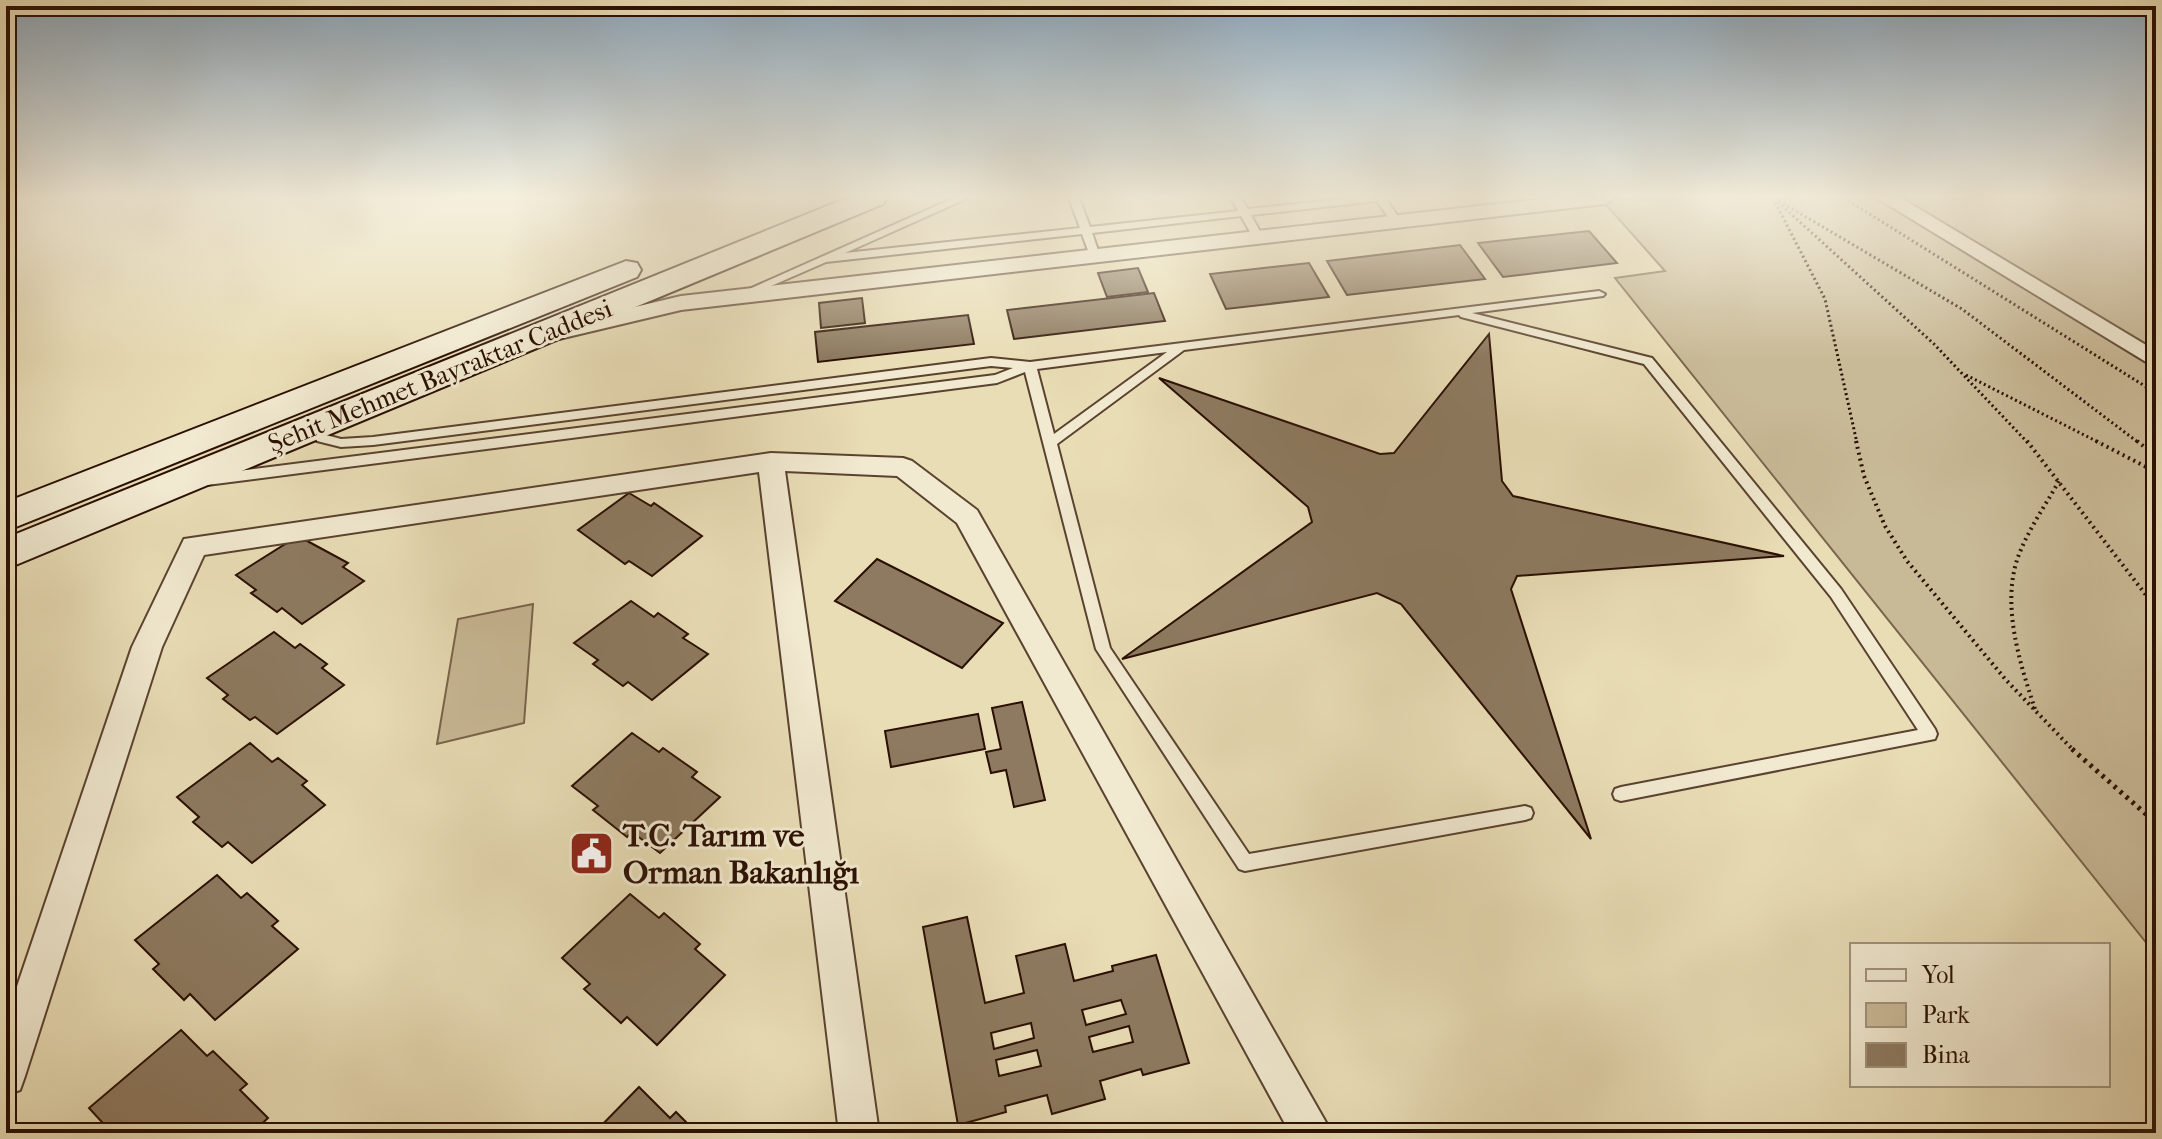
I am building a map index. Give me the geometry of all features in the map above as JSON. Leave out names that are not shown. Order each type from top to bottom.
[{"type":"main road","name":"Şehit Mehmet Bayraktar Caddesi","points":[[6,517],[671,251]]},
{"type":"main road","name":"Şehit Mehmet Bayraktar Caddesi","points":[[6,554],[744,251]]},
{"type":"street","points":[[535,337],[681,303],[1137,251]]},
{"type":"street","points":[[1975,251],[2156,361]]},
{"type":"street","points":[[771,462],[859,1133]]},
{"type":"street","points":[[6,1076],[147,647],[194,546],[771,462],[903,467],[967,517],[1312,1133]]},
{"type":"lane","points":[[741,296],[842,251]]},
{"type":"lane","points":[[824,259],[897,251]]},
{"type":"lane","points":[[1093,251],[1095,256]]},
{"type":"lane","points":[[317,426],[321,438],[329,443],[373,441],[991,362],[1030,366],[1599,294]]},
{"type":"lane","points":[[1456,313],[1648,361],[1836,593],[1929,734],[1621,794]]},
{"type":"lane","points":[[1050,443],[1182,346]]},
{"type":"lane","points":[[1030,366],[1103,649],[1245,863],[1525,813]]},
{"type":"lane","points":[[178,484],[997,379],[1030,366]]},
{"type":"path","points":[[1800,251],[1825,299],[1864,476],[1885,526],[1907,561],[2037,712],[2077,755],[2156,823]]},
{"type":"path","points":[[1832,251],[1962,373],[2108,540],[2156,608]]},
{"type":"path","points":[[1864,251],[1962,309],[2156,456]]},
{"type":"path","points":[[1929,251],[2156,393]]},
{"type":"path","points":[[1962,373],[2156,472]]},
{"type":"path","points":[[2037,712],[2020,651],[2013,602],[2014,570],[2059,481]]},
{"type":"green space","points":[[1647,251],[2156,251],[2156,955],[1615,278],[1665,271]]},
{"type":"green space","points":[[533,604],[524,723],[437,744],[458,619]]},
{"type":"building","points":[[1409,251],[1465,251],[1485,279],[1347,295],[1327,261]]},
{"type":"building","points":[[1484,251],[1607,251],[1617,263],[1503,277]]},
{"type":"building","points":[[1309,263],[1329,297],[1226,309],[1210,274]]},
{"type":"building","points":[[1138,268],[1148,292],[1107,297],[1098,273]]},
{"type":"building","points":[[1154,293],[1165,321],[1014,339],[1007,310]]},
{"type":"building","points":[[862,298],[865,323],[821,328],[819,303]]},
{"type":"building","points":[[968,315],[974,344],[818,362],[815,332]]},
{"type":"building","points":[[1489,334],[1502,481],[1513,496],[1784,556],[1517,576],[1511,589],[1591,839],[1401,604],[1377,593],[1122,659],[1312,522],[1308,507],[1159,378],[1380,454],[1394,453]]},
{"type":"building","points":[[629,493],[651,506],[654,503],[702,536],[652,576],[629,561],[625,564],[578,530]]},
{"type":"building","points":[[298,536],[348,563],[343,567],[364,581],[302,624],[282,608],[277,612],[251,593],[256,590],[236,575]]},
{"type":"building","points":[[877,559],[1003,623],[962,668],[835,601]]},
{"type":"building","points":[[631,601],[654,617],[658,613],[688,634],[683,638],[708,654],[652,700],[628,682],[623,686],[593,664],[598,660],[574,643]]},
{"type":"building","points":[[274,632],[295,648],[300,644],[327,664],[322,668],[344,685],[277,734],[255,717],[250,720],[223,699],[228,695],[207,678]]},
{"type":"building","points":[[1022,702],[1045,800],[1014,807],[1006,770],[991,773],[986,752],[1001,749],[992,708]]},
{"type":"building","points":[[978,714],[985,749],[891,767],[885,731]]},
{"type":"building","points":[[632,733],[659,752],[663,748],[697,772],[692,777],[720,797],[660,853],[632,832],[627,837],[593,810],[598,806],[572,786]]},
{"type":"building","points":[[250,743],[272,762],[278,758],[307,781],[302,785],[325,805],[252,863],[228,842],[222,847],[193,822],[199,817],[177,797]]},
{"type":"building","points":[[217,875],[241,898],[247,893],[278,921],[272,926],[298,949],[215,1020],[190,994],[184,1000],[153,969],[159,964],[135,940]]},
{"type":"building","points":[[630,894],[659,918],[664,913],[700,944],[695,949],[725,975],[657,1045],[627,1017],[621,1023],[584,989],[590,984],[562,958]]},
{"type":"building","points":[[967,917],[985,1003],[1024,993],[1016,956],[1065,944],[1074,981],[1113,971],[1112,966],[1156,955],[1189,1063],[1143,1075],[1141,1069],[1100,1081],[1105,1099],[1052,1114],[1047,1095],[1005,1106],[1006,1112],[958,1125],[923,927]],"holes":[[[1121,1000],[1126,1014],[1086,1025],[1082,1010]],[[1031,1023],[1034,1038],[994,1049],[991,1033]],[[1129,1026],[1133,1042],[1093,1052],[1089,1037]],[[1037,1050],[1041,1066],[999,1076],[996,1060]]]},
{"type":"building","points":[[181,1030],[207,1056],[213,1051],[247,1084],[240,1090],[268,1118],[252,1133],[112,1133],[89,1108]]},
{"type":"building","points":[[639,1087],[670,1118],[676,1112],[697,1133],[594,1133]]},
{"type":"place","name":"T.C. Tarım ve Orman Bakanlığı","points":[[592,853]]}]
